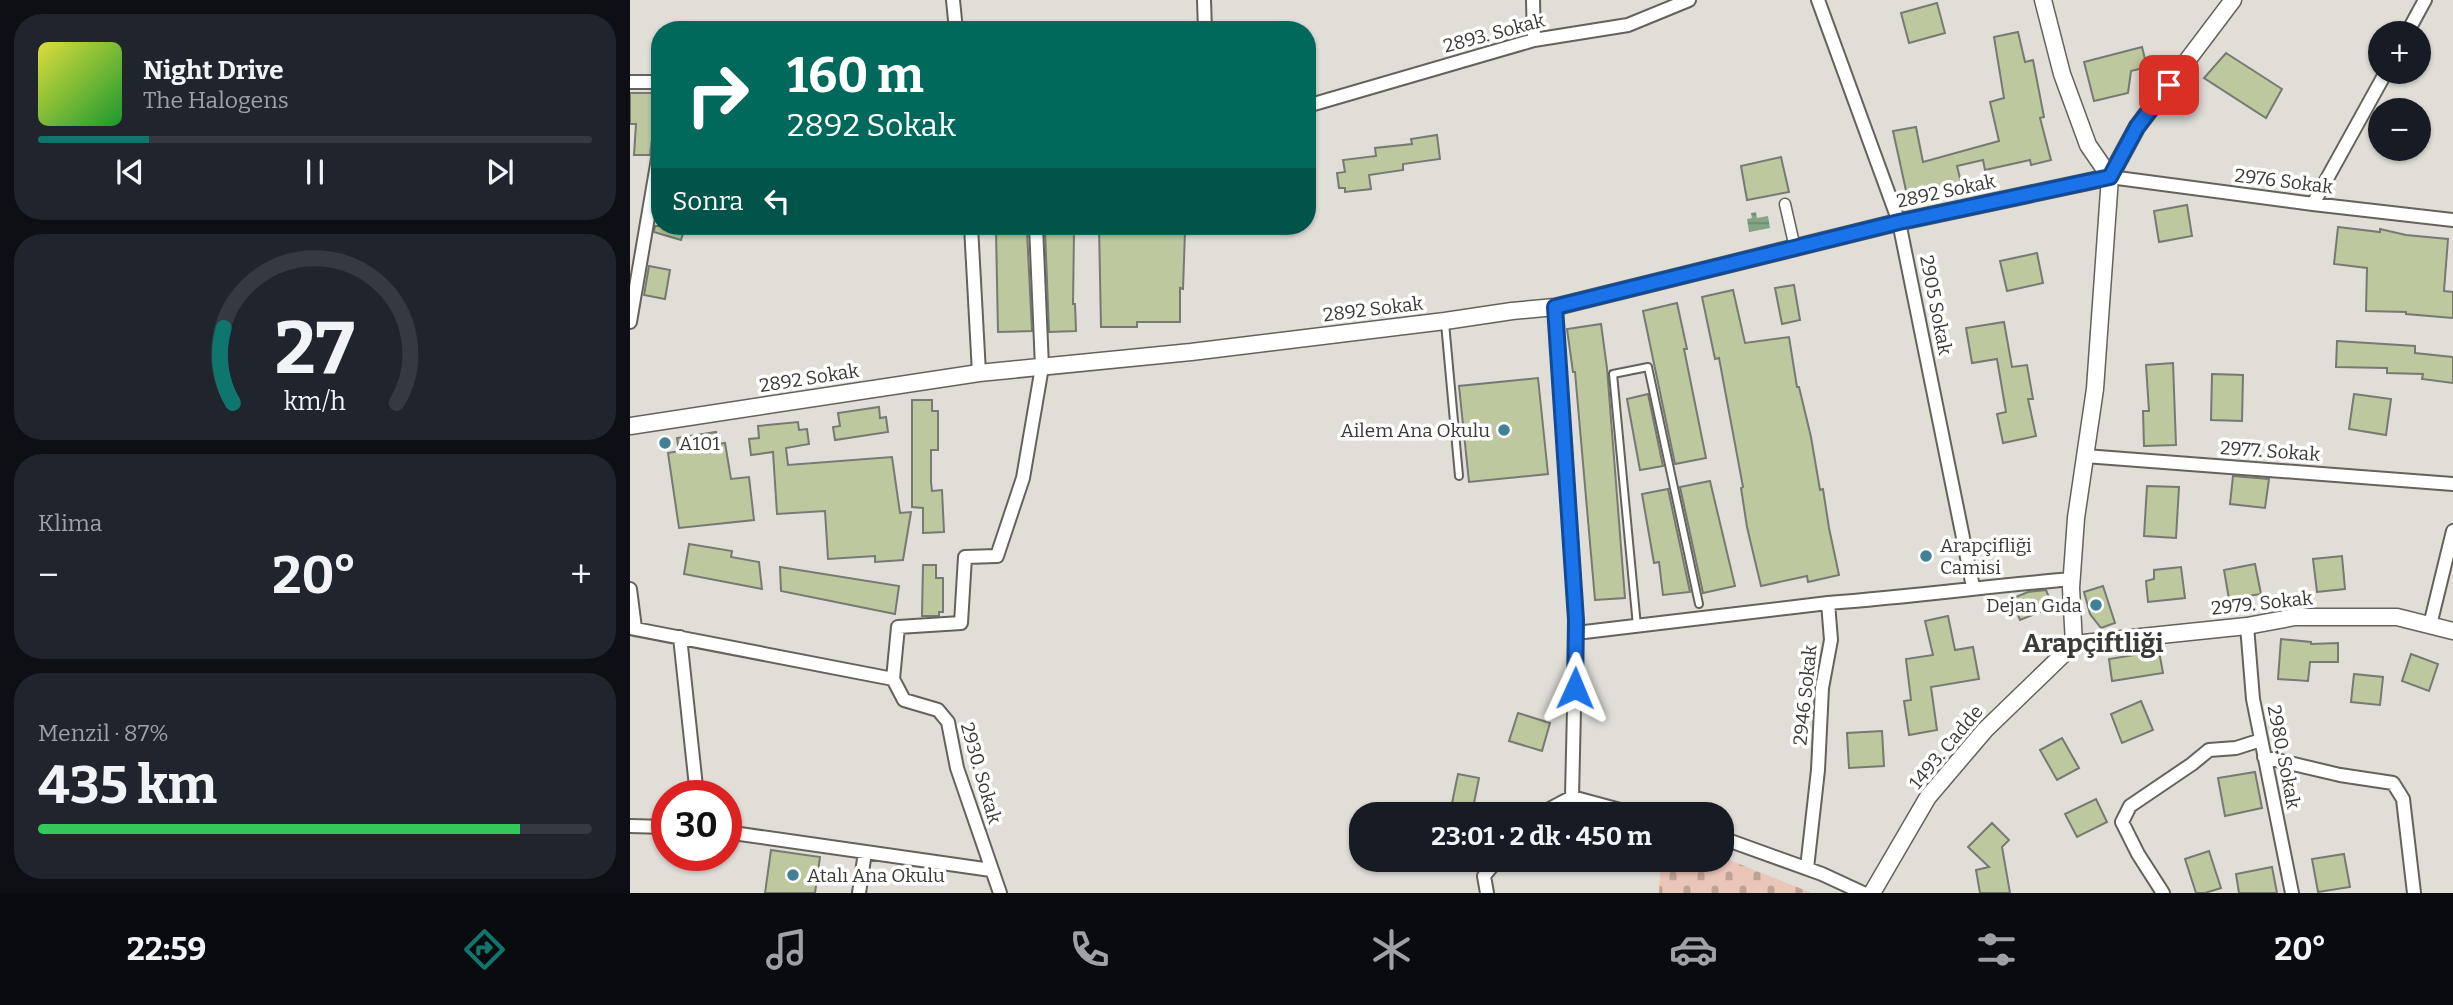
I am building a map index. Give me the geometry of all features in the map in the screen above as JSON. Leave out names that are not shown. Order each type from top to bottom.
[{"type":"street","points":[[953,0],[955,21]]},
{"type":"street","points":[[1204,0],[1205,21]]},
{"type":"street","points":[[1533,0],[1534,40]]},
{"type":"street","name":"2893. Sokak","points":[[1316,103],[1534,40],[1628,25],[1689,0]]},
{"type":"street","name":"2905 Sokak","points":[[1818,0],[1899,222],[1973,587]]},
{"type":"street","points":[[2043,0],[2062,74],[2088,145],[2110,177]]},
{"type":"street","points":[[2074,644],[2072,579],[2076,518],[2095,389],[2110,177],[2137,127],[2233,0]]},
{"type":"street","points":[[2414,21],[2425,0]]},
{"type":"street","points":[[630,82],[651,82]]},
{"type":"street","points":[[2314,204],[2379,84]]},
{"type":"street","name":"2892 Sokak","points":[[630,426],[979,373],[1191,352],[1555,307],[1899,222],[2110,177]]},
{"type":"street","name":"2976 Sokak","points":[[2110,177],[2453,220]]},
{"type":"street","points":[[630,322],[634,282],[651,194]]},
{"type":"street","points":[[1785,204],[1795,248]]},
{"type":"street","points":[[971,235],[979,373]]},
{"type":"street","points":[[630,589],[633,628],[893,679],[898,627],[961,623],[965,557],[997,556],[1023,478],[1042,367],[1037,235]]},
{"type":"street","points":[[1555,307],[1576,633],[1573,797]]},
{"type":"street","name":"2977. Sokak","points":[[2085,456],[2453,484]]},
{"type":"street","points":[[2430,625],[2453,531]]},
{"type":"street","points":[[1576,633],[1828,603],[1906,597],[1973,587],[2072,579]]},
{"type":"street","name":"2946 Sokak","points":[[1807,868],[1818,770],[1822,688],[1831,640],[1828,603]]},
{"type":"street","name":"2979. Sokak","points":[[2074,644],[2247,626],[2295,617],[2397,617],[2453,631]]},
{"type":"street","name":"2980. Sokak","points":[[2247,626],[2253,699],[2292,893]]},
{"type":"street","points":[[680,637],[695,780]]},
{"type":"street","name":"1493. Cadde","points":[[1872,893],[1928,797],[1984,730],[2074,644]]},
{"type":"street","name":"2930. Sokak","points":[[893,679],[904,700],[937,710],[948,722],[957,768],[1000,893]]},
{"type":"street","points":[[2163,893],[2138,854],[2122,822],[2130,806],[2209,750],[2236,748],[2261,740]]},
{"type":"street","points":[[2264,757],[2340,775],[2393,783],[2403,799],[2414,893]]},
{"type":"street","points":[[1564,802],[1573,797],[1591,802]]},
{"type":"street","points":[[630,826],[651,827]]},
{"type":"street","points":[[742,834],[990,870]]},
{"type":"street","points":[[1734,842],[1807,868],[1863,893]]},
{"type":"street","points":[[859,893],[865,852]]},
{"type":"street","points":[[1487,872],[1484,876],[1487,893]]},
{"type":"lane","points":[[1445,321],[1459,476]]},
{"type":"lane","points":[[1637,626],[1613,374],[1648,368],[1699,604]]},
{"type":"green space","points":[[1734,862],[1812,893],[1659,893],[1660,872],[1734,872]]},
{"type":"shaded area","points":[[1756,212],[1757,218],[1768,216],[1770,228],[1749,232],[1747,219],[1752,218],[1751,213]]},
{"type":"building","points":[[1937,3],[1945,33],[1909,43],[1901,13]]},
{"type":"building","points":[[2018,32],[2025,62],[2033,60],[2044,117],[2040,118],[2051,160],[2031,165],[2030,160],[1985,170],[1983,160],[1957,166],[1961,182],[1907,195],[1893,131],[1916,127],[1923,162],[1999,141],[1990,102],[2004,98],[1994,37]]},
{"type":"building","points":[[2142,47],[2147,67],[2131,71],[2128,93],[2094,101],[2084,62]]},
{"type":"building","points":[[2226,53],[2282,89],[2266,118],[2204,78]]},
{"type":"building","points":[[630,93],[651,93],[650,155],[634,155],[636,124],[630,124]]},
{"type":"building","points":[[1437,135],[1440,159],[1403,164],[1403,170],[1369,175],[1371,189],[1345,192],[1345,188],[1339,188],[1337,173],[1345,172],[1343,160],[1376,156],[1375,148],[1412,144],[1411,139]]},
{"type":"building","points":[[1781,157],[1789,192],[1747,200],[1741,166]]},
{"type":"building","points":[[2187,205],[2192,236],[2159,242],[2154,211]]},
{"type":"building","points":[[2338,227],[2380,232],[2380,229],[2406,235],[2448,239],[2444,291],[2453,292],[2453,318],[2406,312],[2366,311],[2367,268],[2334,264]]},
{"type":"building","points":[[664,235],[682,235],[681,240]]},
{"type":"building","points":[[996,235],[1027,235],[1032,331],[998,332]]},
{"type":"building","points":[[1045,235],[1074,235],[1073,304],[1076,331],[1049,332]]},
{"type":"building","points":[[1099,235],[1185,235],[1180,322],[1137,322],[1137,327],[1101,327]]},
{"type":"building","points":[[2037,253],[2043,283],[2007,291],[2000,261]]},
{"type":"building","points":[[649,266],[670,270],[665,299],[644,295]]},
{"type":"building","points":[[1794,285],[1800,320],[1782,324],[1775,288]]},
{"type":"building","points":[[1733,290],[1745,343],[1789,337],[1797,387],[1811,437],[1820,490],[1823,489],[1839,575],[1808,582],[1807,576],[1761,586],[1747,527],[1743,487],[1719,358],[1715,359],[1702,297]]},
{"type":"building","points":[[1677,303],[1706,458],[1675,464],[1643,311]]},
{"type":"building","points":[[2004,322],[2012,367],[2027,365],[2033,399],[2028,399],[2036,436],[2003,443],[1997,414],[2006,412],[1997,359],[1972,363],[1966,328]]},
{"type":"building","points":[[1601,324],[1607,368],[1625,598],[1595,600],[1575,372],[1567,329]]},
{"type":"building","points":[[2337,341],[2415,346],[2415,353],[2453,357],[2453,383],[2422,379],[2423,374],[2387,373],[2387,368],[2336,367]]},
{"type":"building","points":[[2173,363],[2176,445],[2144,446],[2143,411],[2149,411],[2146,365]]},
{"type":"building","points":[[2212,374],[2243,375],[2242,421],[2211,420]]},
{"type":"building","name":"Ailem Ana Okulu","points":[[1538,378],[1548,474],[1469,482],[1459,386]]},
{"type":"building","points":[[1648,394],[1663,466],[1640,470],[1627,399]]},
{"type":"building","points":[[2354,394],[2391,399],[2386,435],[2349,429]]},
{"type":"building","points":[[912,400],[932,400],[932,411],[938,411],[938,450],[931,450],[931,482],[932,491],[942,490],[944,532],[923,533],[923,508],[912,507]]},
{"type":"building","points":[[879,407],[880,418],[886,417],[888,432],[835,440],[833,427],[840,426],[838,413]]},
{"type":"building","points":[[798,422],[799,430],[807,429],[809,444],[786,448],[788,465],[892,457],[900,513],[911,512],[903,560],[875,562],[875,556],[828,559],[825,511],[777,514],[773,452],[751,455],[749,439],[759,438],[758,426]]},
{"type":"building","points":[[716,432],[718,444],[725,443],[731,479],[749,477],[754,520],[679,528],[668,453],[679,451],[677,438]]},
{"type":"building","points":[[2233,476],[2269,479],[2265,508],[2230,504]]},
{"type":"building","points":[[1710,481],[1735,586],[1703,593],[1680,487]]},
{"type":"building","points":[[2147,486],[2179,487],[2176,538],[2144,536]]},
{"type":"building","points":[[1668,489],[1690,592],[1663,595],[1659,562],[1654,563],[1642,494]]},
{"type":"building","points":[[689,544],[732,551],[731,557],[759,562],[762,589],[684,574]]},
{"type":"building","points":[[2342,556],[2345,589],[2317,592],[2313,559]]},
{"type":"building","points":[[2255,564],[2261,594],[2229,599],[2224,570]]},
{"type":"building","points":[[923,565],[936,565],[936,578],[943,578],[943,612],[939,612],[939,616],[922,616]]},
{"type":"building","points":[[780,567],[899,586],[895,614],[781,591]]},
{"type":"building","points":[[2181,567],[2185,598],[2148,602],[2146,581],[2154,579],[2154,570]]},
{"type":"building","points":[[2103,586],[2115,623],[2101,628],[2090,614],[2084,592]]},
{"type":"building","points":[[2046,590],[2053,607],[2020,620],[2011,599],[2028,592]]},
{"type":"building","points":[[1948,616],[1955,650],[1973,647],[1979,679],[1931,687],[1937,730],[1909,735],[1904,701],[1911,700],[1906,659],[1933,655],[1925,621]]},
{"type":"building","points":[[2281,639],[2311,644],[2338,643],[2338,662],[2310,662],[2308,681],[2278,679]]},
{"type":"building","points":[[2159,651],[2163,673],[2112,681],[2109,659]]},
{"type":"building","points":[[2411,654],[2438,664],[2429,691],[2402,681]]},
{"type":"building","points":[[2354,674],[2383,677],[2380,705],[2351,702]]},
{"type":"building","points":[[2141,701],[2153,730],[2122,743],[2111,714]]},
{"type":"building","points":[[1518,713],[1550,723],[1542,751],[1509,741]]},
{"type":"building","points":[[1882,731],[1884,766],[1849,768],[1847,733]]},
{"type":"building","points":[[2062,738],[2079,768],[2057,780],[2040,750]]},
{"type":"building","points":[[2255,772],[2262,808],[2225,816],[2218,778]]},
{"type":"building","points":[[1458,774],[1479,778],[1474,802],[1452,802]]},
{"type":"building","points":[[2096,799],[2107,822],[2077,837],[2065,814]]},
{"type":"building","points":[[1992,823],[2009,840],[2002,847],[2010,893],[1980,893],[1976,870],[1989,867],[1968,847]]},
{"type":"building","name":"Atalı Ana Okulu","points":[[771,850],[820,857],[815,893],[765,893]]},
{"type":"building","points":[[2209,851],[2221,888],[2196,893],[2185,859]]},
{"type":"building","points":[[2344,854],[2350,887],[2318,892],[2312,859]]},
{"type":"building","points":[[2272,867],[2277,893],[2239,893],[2236,874]]},
{"type":"place","name":"Ailem Ana Okulu","points":[[1504,430]]},
{"type":"place","name":"A101","points":[[665,443]]},
{"type":"place","name":"Arapçifliği Camisi","points":[[1926,556]]},
{"type":"place","name":"Dejan Gıda","points":[[2096,605]]},
{"type":"place","name":"Atalı Ana Okulu","points":[[793,875]]},
{"type":"district","name":"Arapçiftliği","points":[[2093,643]]},
{"type":"route","points":[[1575,688],[1576,620],[1555,307],[1899,222],[2110,177],[2137,127],[2169,85]]}]
